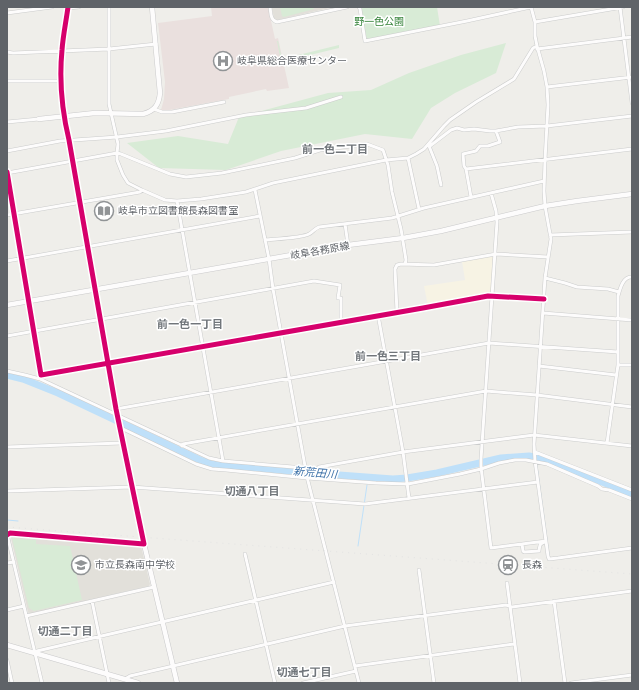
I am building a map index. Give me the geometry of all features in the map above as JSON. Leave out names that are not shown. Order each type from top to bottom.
[{"type":"street","points":[[7,12],[52,7]]},
{"type":"street","points":[[79,7],[68,8],[62,51],[60,88],[64,116],[119,428],[176,683]]},
{"type":"street","points":[[109,7],[109,104],[117,137],[117,160],[123,175],[128,182],[165,200],[177,201],[200,199],[246,192],[273,183],[386,160],[408,158],[451,130],[457,128],[464,130],[474,129],[496,131],[518,127],[546,126],[632,116]]},
{"type":"street","points":[[7,122],[95,113],[143,114],[154,109],[158,104],[160,93],[152,7]]},
{"type":"street","points":[[270,7],[272,20],[274,22],[347,7]]},
{"type":"street","points":[[359,7],[365,41],[461,23],[531,7],[535,22],[537,48],[547,86],[548,105],[544,181],[545,206],[551,239],[545,278],[534,435],[538,482],[548,559],[632,548]]},
{"type":"street","points":[[535,22],[621,7],[632,103]]},
{"type":"street","points":[[429,145],[450,120],[480,99],[514,79],[533,48],[632,37]]},
{"type":"street","points":[[7,52],[109,49],[156,44]]},
{"type":"street","points":[[547,86],[630,77]]},
{"type":"street","points":[[7,81],[61,81]]},
{"type":"street","points":[[7,151],[69,140],[117,137],[166,131],[246,115],[306,108],[341,97]]},
{"type":"street","points":[[154,109],[162,112],[172,112],[224,102]]},
{"type":"street","points":[[471,197],[466,169],[464,166],[463,154],[476,151],[480,146],[500,142],[496,131]]},
{"type":"street","points":[[40,379],[41,375],[34,331],[7,173],[117,153],[170,174],[186,177],[222,173],[295,158],[320,150],[367,144],[383,150],[403,238],[406,260],[405,264]]},
{"type":"street","points":[[429,145],[437,166],[441,186]]},
{"type":"street","points":[[466,169],[632,149]]},
{"type":"street","points":[[408,158],[419,209]]},
{"type":"street","points":[[265,240],[301,236],[309,234],[314,229],[319,227],[392,218],[419,209],[544,181]]},
{"type":"street","points":[[7,215],[140,192],[142,190]]},
{"type":"street","points":[[255,190],[269,259],[307,478],[359,683]]},
{"type":"street","points":[[491,193],[497,217],[496,254],[481,468],[492,548],[546,542]]},
{"type":"street","name":"岐阜各務原線","points":[[7,305],[269,259],[442,231],[545,206],[632,194]]},
{"type":"street","points":[[177,201],[223,461]]},
{"type":"street","points":[[7,261],[260,216]]},
{"type":"street","points":[[345,224],[348,246]]},
{"type":"street","points":[[550,235],[632,232]]},
{"type":"street","points":[[397,312],[396,265],[434,265],[496,254],[548,257]]},
{"type":"street","points":[[607,443],[618,364],[618,296],[626,278],[628,276],[632,277]]},
{"type":"street","points":[[545,278],[577,287],[608,289],[619,292]]},
{"type":"street","points":[[7,336],[314,281],[340,285],[338,298],[341,298],[341,322]]},
{"type":"street","points":[[41,375],[488,296],[544,299]]},
{"type":"street","points":[[543,313],[632,320]]},
{"type":"street","points":[[378,315],[407,475],[409,498]]},
{"type":"street","points":[[116,409],[489,343],[618,352]]},
{"type":"street","points":[[618,364],[632,366]]},
{"type":"street","points":[[539,366],[616,375]]},
{"type":"street","points":[[7,371],[40,379],[182,446],[209,458],[223,461],[317,468],[319,466],[403,452],[534,435],[632,446]]},
{"type":"street","points":[[182,446],[183,444],[486,391],[537,395],[632,407]]},
{"type":"street","points":[[119,428],[196,464],[212,469],[376,483],[408,483],[515,460],[526,460],[547,464],[602,489],[632,498]]},
{"type":"street","points":[[7,446],[122,443]]},
{"type":"street","points":[[535,453],[632,490]]},
{"type":"street","points":[[7,491],[132,487],[365,504],[538,482]]},
{"type":"street","points":[[42,683],[7,537],[10,533],[144,544]]},
{"type":"street","points":[[522,544],[524,552],[539,551],[540,544],[546,542]]},
{"type":"street","points":[[245,554],[275,683]]},
{"type":"street","points":[[7,564],[14,562]]},
{"type":"street","points":[[419,570],[434,683]]},
{"type":"street","points":[[35,653],[37,651],[99,636],[334,582]]},
{"type":"street","points":[[507,583],[520,683]]},
{"type":"street","points":[[26,616],[154,587]]},
{"type":"street","points":[[125,679],[130,676],[345,626],[506,605],[512,607],[632,591]]},
{"type":"street","points":[[92,601],[110,683]]},
{"type":"street","points":[[554,601],[565,683]]},
{"type":"street","points":[[7,610],[24,606]]},
{"type":"street","points":[[355,666],[514,644]]},
{"type":"street","points":[[7,645],[138,683]]},
{"type":"street","points":[[7,660],[12,683]]},
{"type":"street","points":[[303,683],[356,671]]},
{"type":"street","points":[[571,683],[632,675]]},
{"type":"shaded area","name":"岐阜県総合医療センター","points":[[211,7],[268,7],[275,39],[278,38],[289,88],[267,91],[266,89],[229,97],[229,99],[164,111],[161,110],[164,99],[165,82],[158,23],[212,16]]},
{"type":"shaded area","points":[[272,7],[334,7],[277,20],[274,19]]},
{"type":"shaded area","points":[[494,256],[491,294],[428,306],[424,286],[465,280],[462,261]]},
{"type":"shaded area","name":"市立長森南中学校","points":[[12,536],[141,546],[150,584],[149,586],[29,614],[11,538]]},
{"type":"green space","points":[[280,7],[313,7],[314,9],[284,17],[282,16]]},
{"type":"green space","name":"野一色公園","points":[[360,7],[437,7],[440,26],[367,40]]},
{"type":"green space","points":[[277,41],[282,59],[339,45],[339,48],[281,62]]},
{"type":"green space","points":[[506,43],[496,73],[455,93],[431,108],[412,139],[365,134],[281,151],[226,170],[159,168],[127,143],[178,136],[228,144],[239,117],[328,93],[371,90],[409,73],[461,55]]},
{"type":"green space","points":[[12,538],[36,540],[36,544],[70,546],[82,600],[34,611],[29,608]]},
{"type":"waterway","name":"新荒田川","points":[[7,375],[23,379],[58,393],[211,464],[393,479],[437,473],[501,458],[529,456],[545,459],[632,494]]},
{"type":"waterway","points":[[537,466],[549,555]]},
{"type":"waterway","points":[[358,546],[367,485]]},
{"type":"waterway","points":[[7,520],[18,521]]},
{"type":"railway","points":[[7,527],[632,574]]},
{"type":"cycle path","points":[[7,535],[10,533],[144,544],[116,409],[63,107],[61,62],[68,7]]},
{"type":"cycle path","points":[[7,172],[41,375],[488,296],[544,299]]},
{"type":"place","name":"岐阜県総合医療センター","points":[[223,61]]},
{"type":"place","name":"岐阜市立図書館長森図書室","points":[[104,211]]},
{"type":"place","name":"市立長森南中学校","points":[[81,565]]},
{"type":"place","name":"長森","points":[[508,565]]},
{"type":"district","name":"前一色二丁目","points":[[335,149]]},
{"type":"district","name":"前一色一丁目","points":[[190,324]]},
{"type":"district","name":"前一色三丁目","points":[[388,356]]},
{"type":"district","name":"切通八丁目","points":[[252,491]]},
{"type":"district","name":"切通二丁目","points":[[65,631]]},
{"type":"district","name":"切通七丁目","points":[[304,672]]}]
